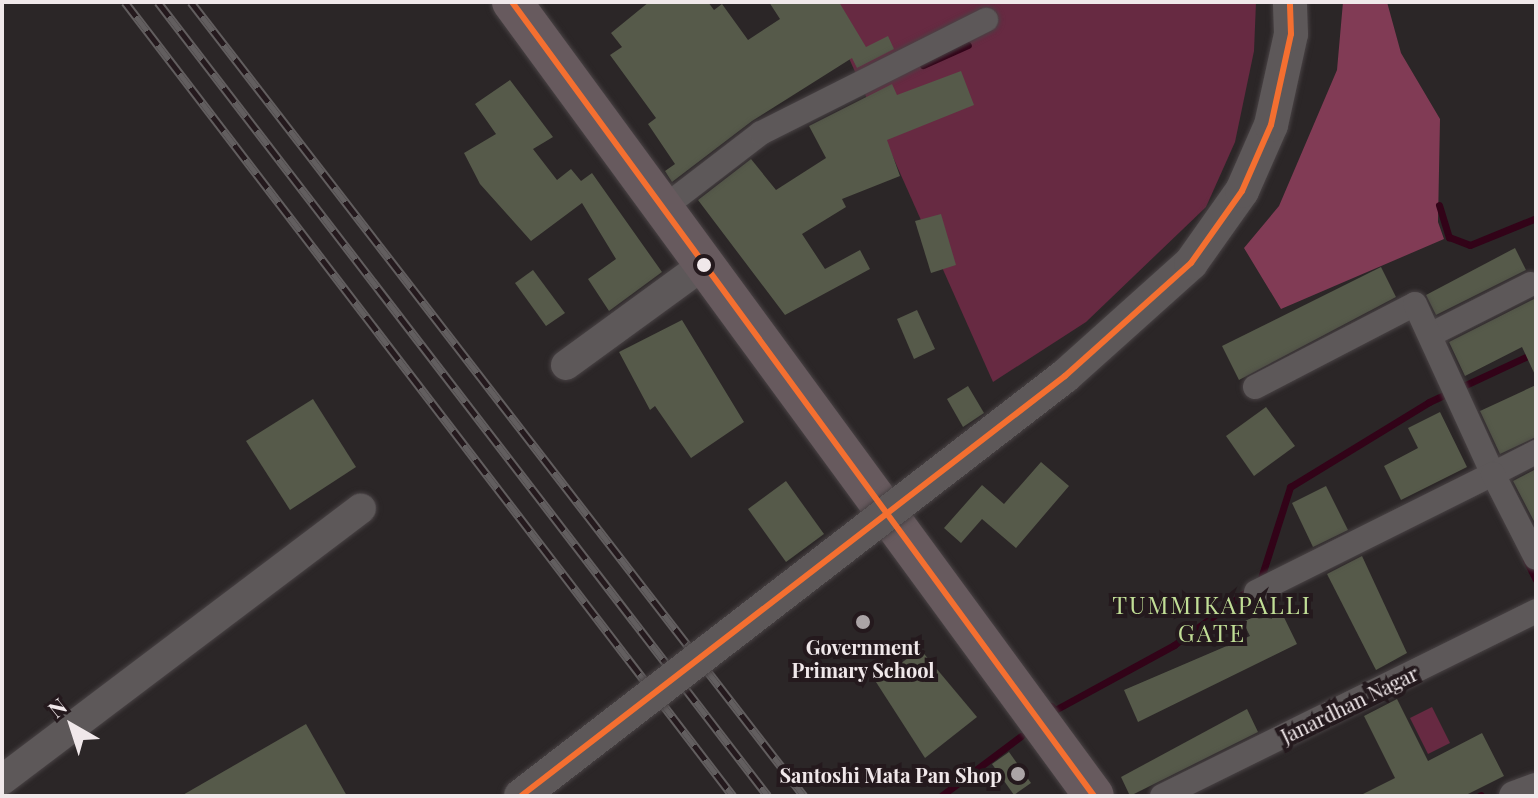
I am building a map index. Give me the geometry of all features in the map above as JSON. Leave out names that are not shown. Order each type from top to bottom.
[{"type":"highway","points":[[512,2],[1094,796]]},
{"type":"main road","points":[[521,796],[1065,376],[1191,263],[1242,191],[1271,125],[1291,34],[1290,2]]},
{"type":"street","points":[[662,209],[761,133],[986,20]]},
{"type":"street","points":[[566,365],[703,265]]},
{"type":"street","points":[[1430,335],[1531,284]]},
{"type":"street","points":[[1255,387],[1415,304],[1493,474],[1536,558]]},
{"type":"street","points":[[1256,592],[1536,452]]},
{"type":"street","points":[[2,780],[361,508]]},
{"type":"street","name":"Janardhan Nagar","points":[[1162,796],[1536,611]]},
{"type":"street","points":[[1514,796],[1536,788]]},
{"type":"shaded area","points":[[824,2],[1256,2],[1254,51],[1235,142],[1206,207],[1086,322],[993,382]]},
{"type":"shaded area","points":[[1343,2],[1387,2],[1401,53],[1440,119],[1438,222],[1444,239],[1281,309],[1244,248],[1279,206],[1337,70]]},
{"type":"shaded area","points":[[1432,707],[1450,743],[1428,754],[1410,718]]},
{"type":"building","points":[[649,2],[708,2],[714,10],[722,4],[748,40],[780,19],[769,2],[839,2],[866,47],[888,36],[894,49],[857,68],[852,58],[752,121],[672,182],[665,171],[675,164],[648,124],[656,118],[610,55],[622,47],[611,33]]},
{"type":"building","points":[[961,71],[974,105],[887,140],[900,176],[842,199],[846,207],[802,234],[825,269],[860,250],[870,269],[785,315],[698,200],[751,159],[776,190],[826,158],[809,126],[892,84],[897,95]]},
{"type":"building","points":[[510,80],[553,137],[533,149],[557,180],[571,169],[581,181],[592,173],[662,272],[609,311],[588,279],[616,259],[582,203],[531,241],[480,184],[464,153],[496,134],[475,104]]},
{"type":"building","points":[[941,214],[956,265],[931,273],[915,221]]},
{"type":"building","points":[[1515,248],[1526,270],[1436,315],[1426,295]]},
{"type":"building","points":[[1381,267],[1396,297],[1239,380],[1222,346]]},
{"type":"building","points":[[533,270],[565,313],[546,326],[515,283]]},
{"type":"building","points":[[1536,298],[1536,377],[1522,347],[1465,376],[1449,342]]},
{"type":"building","points":[[917,310],[935,349],[914,359],[897,319]]},
{"type":"building","points":[[682,320],[744,422],[691,458],[655,406],[650,410],[619,352]]},
{"type":"building","points":[[1536,385],[1536,437],[1500,454],[1480,411]]},
{"type":"building","points":[[968,386],[984,413],[963,427],[947,399]]},
{"type":"building","points":[[313,399],[356,467],[290,510],[246,441]]},
{"type":"building","points":[[1266,407],[1295,446],[1254,476],[1226,436]]},
{"type":"building","points":[[1440,412],[1467,467],[1401,500],[1384,466],[1418,448],[1408,428]]},
{"type":"building","points":[[1041,462],[1069,486],[1016,548],[982,519],[961,543],[944,528],[982,485],[1004,504]]},
{"type":"building","points":[[1536,469],[1536,525],[1513,481]]},
{"type":"building","points":[[786,481],[824,534],[786,562],[748,509]]},
{"type":"building","points":[[1326,486],[1348,530],[1313,547],[1292,503]]},
{"type":"building","points":[[1362,556],[1407,653],[1376,670],[1327,574]]},
{"type":"building","points":[[1278,605],[1297,644],[1138,722],[1124,690],[1250,636],[1243,622]]},
{"type":"building","points":[[920,649],[977,717],[925,758],[876,682]]},
{"type":"building","points":[[1397,699],[1428,761],[1482,733],[1504,776],[1464,796],[1359,796],[1395,778],[1364,716]]},
{"type":"building","points":[[1247,709],[1258,732],[1130,796],[1121,777]]},
{"type":"building","points":[[306,724],[347,796],[181,796]]},
{"type":"building","points":[[1009,752],[1031,783],[1014,795],[992,764]]},
{"type":"waterway","points":[[923,65],[968,45]]},
{"type":"waterway","points":[[1439,205],[1449,237],[1470,245],[1536,218]]},
{"type":"waterway","points":[[1261,578],[1290,487],[1429,402],[1536,352]]},
{"type":"waterway","points":[[1526,560],[1536,580]]},
{"type":"waterway","points":[[1051,706],[1055,710],[1174,645],[1249,590]]},
{"type":"waterway","points":[[941,796],[1021,736]]},
{"type":"railway","points":[[125,2],[733,796]]},
{"type":"railway","points":[[158,2],[768,796]]},
{"type":"railway","points":[[191,2],[804,796]]},
{"type":"transit line","points":[[512,2],[1094,796]]},
{"type":"transit line","points":[[521,796],[1065,376],[1191,263],[1242,191],[1271,125],[1291,34],[1290,2]]},
{"type":"place","name":"Government Primary School","points":[[863,622]]},
{"type":"place","name":"Santoshi Mata Pan Shop","points":[[1018,774]]},
{"type":"district","name":"TUMMIKAPALLI GATE","points":[[1212,619]]}]
